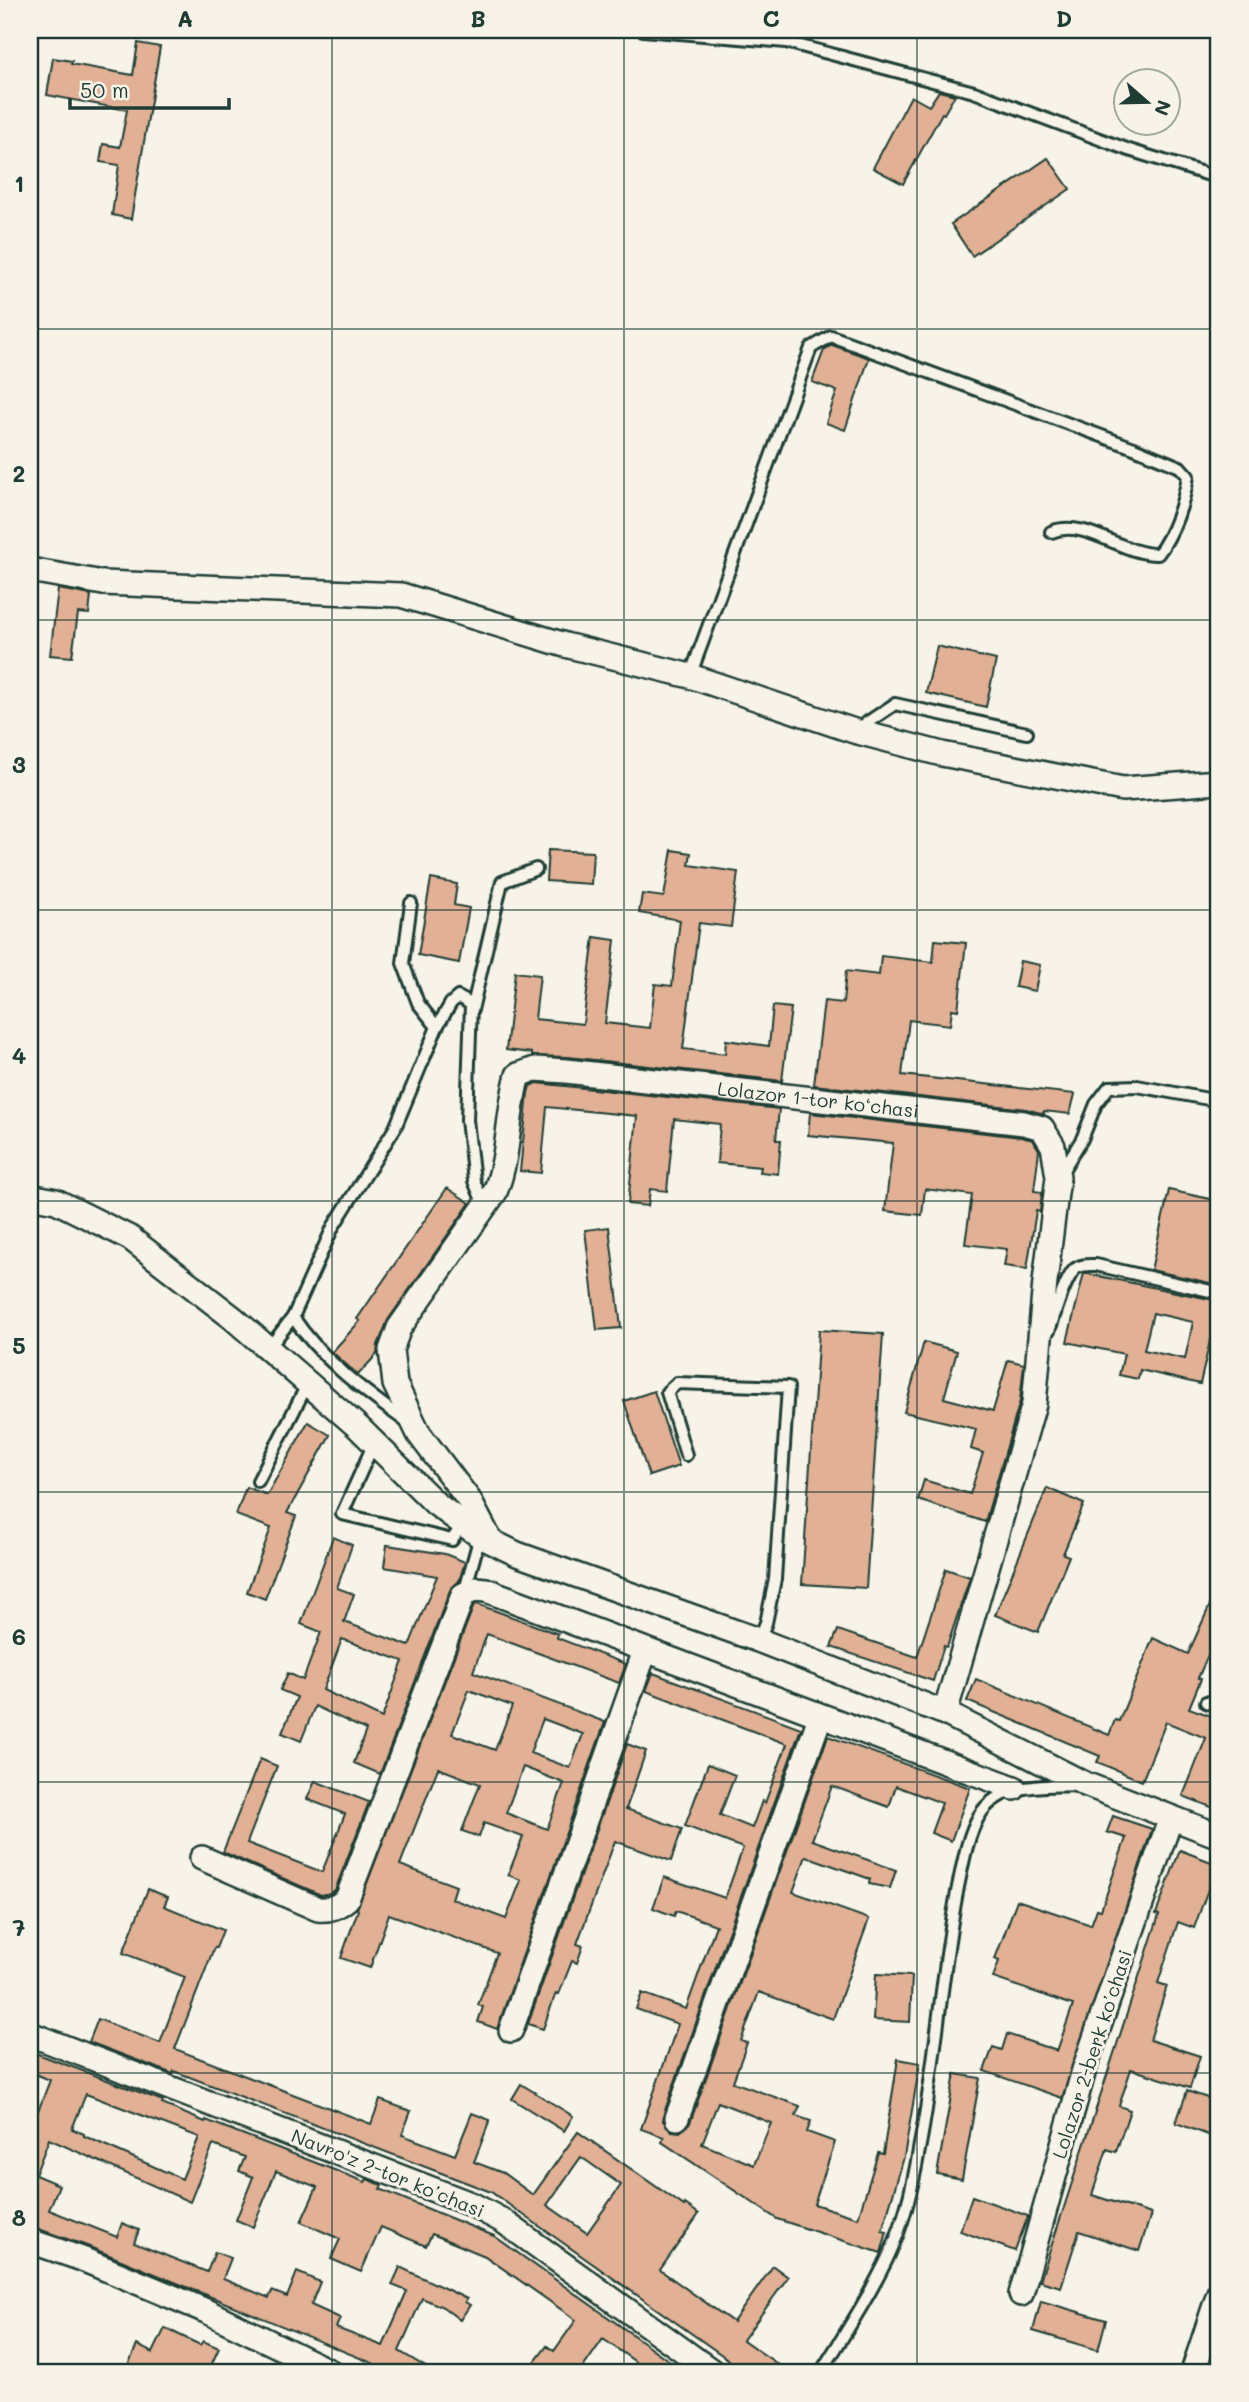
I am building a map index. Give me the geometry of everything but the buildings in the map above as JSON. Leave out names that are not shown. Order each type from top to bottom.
[{"type":"street","points":[[30,570],[103,583],[401,595],[565,645],[690,676],[854,731],[942,754],[1124,789],[1219,782]]},
{"type":"street","name":"Lolazor 1-tor ko‘chasi","points":[[477,1534],[469,1500],[416,1429],[395,1384],[391,1350],[399,1328],[495,1192],[503,1173],[512,1096],[518,1075],[535,1069],[1024,1123],[1042,1128],[1054,1146],[1058,1177],[1034,1404],[945,1713]]},
{"type":"street","points":[[30,1196],[56,1201],[130,1238],[308,1382],[436,1504],[477,1534],[517,1554],[758,1640],[945,1713],[1085,1784],[1219,1836]]},
{"type":"street","points":[[202,1858],[318,1909],[328,1910],[347,1899],[463,1595],[476,1589],[486,1590],[1014,1788]]},
{"type":"street","points":[[511,2030],[645,1651]]},
{"type":"street","points":[[677,2118],[820,1717]]},
{"type":"street","name":"Lolazor 2-berk koʼchasi","points":[[1021,2294],[1084,2070],[1171,1817]]},
{"type":"street","points":[[30,2034],[473,2205],[503,2221],[713,2372]]},
{"type":"street","points":[[30,2241],[82,2259],[204,2310],[331,2372]]},
{"type":"street","points":[[1193,2372],[1219,2293]]},
{"type":"lane","points":[[643,30],[786,42],[974,92],[1129,150],[1219,178]]},
{"type":"lane","points":[[690,676],[811,348],[831,336],[1133,448],[1180,467],[1188,476],[1186,489],[1166,543],[1158,554],[1143,555],[1078,529],[1064,527],[1051,532]]},
{"type":"lane","points":[[854,731],[895,704],[1027,733]]},
{"type":"lane","points":[[485,1207],[474,1181],[467,1120],[472,1010],[502,881],[536,869]]},
{"type":"lane","points":[[411,903],[403,963],[418,1003],[437,1027]]},
{"type":"lane","points":[[268,1349],[293,1317],[333,1227],[395,1128],[437,1027],[451,1003],[458,997],[471,1004],[472,1010]]},
{"type":"lane","points":[[1058,1177],[1082,1139],[1096,1104],[1110,1087],[1137,1086],[1219,1101]]},
{"type":"lane","points":[[1040,1354],[1068,1281],[1076,1268],[1084,1265],[1096,1265],[1219,1293]]},
{"type":"lane","points":[[293,1317],[307,1338],[351,1381],[416,1429]]},
{"type":"lane","points":[[258,1481],[308,1382]]},
{"type":"lane","points":[[685,1455],[667,1392],[677,1383],[788,1387],[775,1579],[766,1623],[758,1640]]},
{"type":"lane","points":[[374,1443],[342,1514],[452,1540],[477,1534],[463,1595]]},
{"type":"lane","points":[[1206,1702],[1219,1707]]},
{"type":"lane","points":[[821,2372],[888,2257],[903,2219],[919,2152],[952,1920],[967,1848],[979,1816],[992,1802],[1014,1788],[1085,1784]]}]
